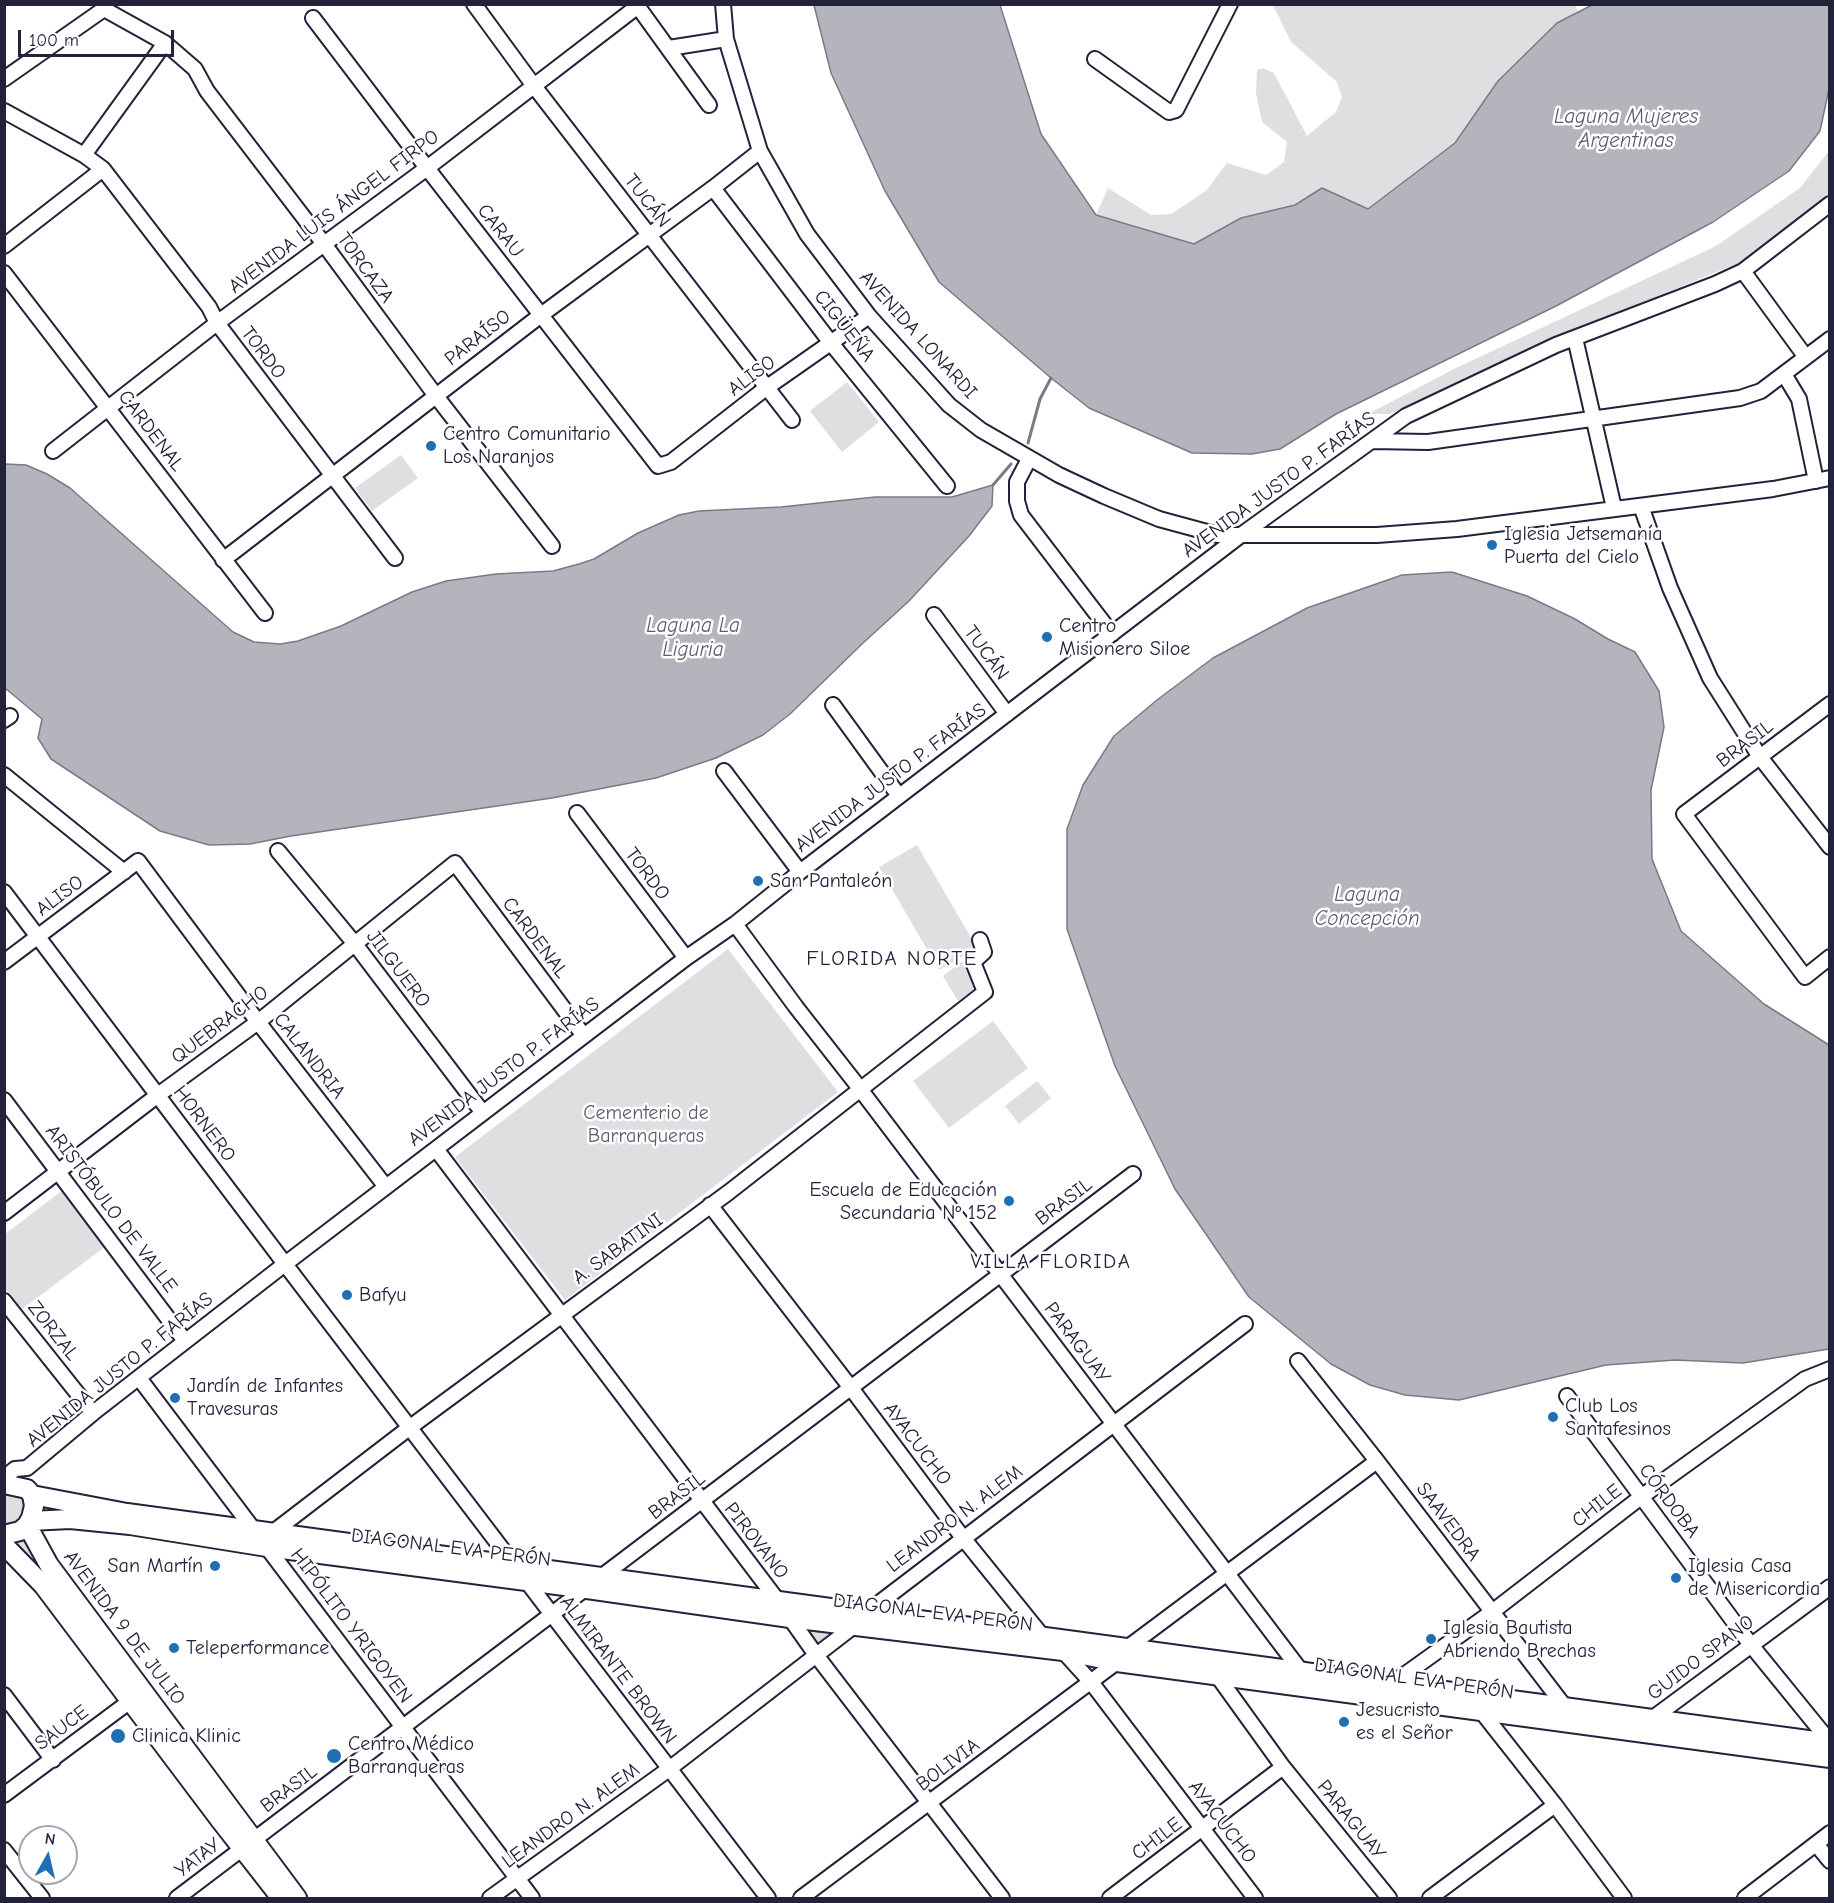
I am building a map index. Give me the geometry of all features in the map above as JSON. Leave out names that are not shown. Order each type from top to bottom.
[{"type":"main road","name":"DIAGONAL EVA PERÓN","points":[[4,1484],[29,1492],[127,1513],[252,1530],[270,1540]]},
{"type":"main road","points":[[4,1535],[20,1531],[29,1523],[34,1506],[29,1492]]},
{"type":"main road","name":"DIAGONAL EVA PERÓN","points":[[29,1523],[70,1519],[130,1525],[270,1540],[594,1583],[778,1601],[860,1619],[1063,1651],[1301,1671],[1830,1742]]},
{"type":"main road","name":"AVENIDA 9 DE JULIO","points":[[29,1523],[49,1565],[220,1820],[248,1844],[297,1899]]},
{"type":"main road","name":"AVENIDA 9 DE JULIO","points":[[4,1545],[43,1585],[137,1696]]},
{"type":"main road","name":"DIAGONAL EVA PERÓN","points":[[594,1583],[789,1618],[860,1619],[1043,1637],[1216,1674],[1830,1758]]},
{"type":"main road","name":"AVENIDA 9 DE JULIO","points":[[248,1844],[281,1899]]},
{"type":"street","name":"TUCÁN","points":[[474,4],[534,86],[792,420]]},
{"type":"street","name":"AVENIDA LONARDI","points":[[723,4],[726,39],[760,151],[807,234],[869,316],[949,405],[981,430],[1029,459],[1104,496],[1159,519],[1218,535],[1377,535],[1457,529],[1641,506],[1773,489],[1823,479]]},
{"type":"street","points":[[1095,59],[1169,112],[1176,110],[1230,4]]},
{"type":"street","name":"AVENIDA LUIS ÁNGEL FIRPO","points":[[53,451],[217,323],[427,168],[637,5]]},
{"type":"street","points":[[637,5],[709,105]]},
{"type":"street","name":"TORCAZA","points":[[4,80],[104,9],[165,43],[195,69],[207,91],[436,396],[552,546]]},
{"type":"street","name":"CARAU","points":[[313,18],[658,466]]},
{"type":"street","points":[[669,48],[726,39]]},
{"type":"street","points":[[84,155],[165,43]]},
{"type":"street","name":"TORDO","points":[[4,111],[84,155],[104,169],[395,558]]},
{"type":"street","name":"PARAÍSO","points":[[224,560],[541,315],[760,151]]},
{"type":"street","points":[[4,246],[104,169]]},
{"type":"street","name":"CIGÜEÑA","points":[[713,188],[831,343],[947,486]]},
{"type":"street","name":"AVENIDA JUSTO P. FARÍAS","points":[[4,1478],[15,1469],[27,1468],[185,1341],[686,958],[735,924],[1241,536],[1406,416],[1575,338],[1743,271],[1830,204]]},
{"type":"street","points":[[1743,271],[1805,356]]},
{"type":"street","name":"CARDENAL","points":[[4,273],[265,613]]},
{"type":"street","name":"ALISO","points":[[658,466],[671,462],[766,388],[869,316]]},
{"type":"street","points":[[1575,338],[1614,508]]},
{"type":"street","points":[[1372,441],[1428,442],[1740,398],[1761,391],[1830,339]]},
{"type":"street","points":[[1784,374],[1799,399],[1823,479]]},
{"type":"street","points":[[1029,459],[1017,482],[1017,501],[1021,515],[1113,634]]},
{"type":"street","points":[[1641,506],[1670,588],[1710,678],[1760,758],[1825,831],[1830,847]]},
{"type":"street","name":"TUCÁN","points":[[934,615],[1007,714]]},
{"type":"street","name":"BRASIL","points":[[1830,704],[1684,814],[1805,977],[1830,957]]},
{"type":"street","points":[[833,705],[899,796]]},
{"type":"street","points":[[724,771],[800,872]]},
{"type":"street","points":[[4,775],[124,872]]},
{"type":"street","name":"TORDO","points":[[577,813],[686,958]]},
{"type":"street","name":"JILGUERO","points":[[278,851],[355,944],[483,1113]]},
{"type":"street","name":"ALISO","points":[[4,962],[138,861]]},
{"type":"street","name":"CALANDRIA","points":[[138,861],[258,1022],[386,1187]]},
{"type":"street","name":"CARDENAL","points":[[455,863],[584,1036]]},
{"type":"street","name":"QUEBRACHO","points":[[4,1214],[158,1095],[258,1022],[455,863]]},
{"type":"street","name":"HORNERO","points":[[4,892],[285,1264]]},
{"type":"street","name":"PARAGUAY","points":[[735,924],[1301,1671]]},
{"type":"street","name":"A. SABATINI","points":[[270,1540],[409,1428],[710,1205],[984,992],[973,962],[984,952],[980,940]]},
{"type":"street","name":"ARISTÓBULO DE VALLE","points":[[4,1100],[185,1341]]},
{"type":"street","name":"PIROVANO","points":[[436,1149],[1002,1899]]},
{"type":"street","name":"BRASIL","points":[[248,1844],[1133,1174]]},
{"type":"street","name":"AYACUCHO","points":[[710,1205],[963,1538],[1043,1637],[1063,1651],[1091,1682],[1255,1899]]},
{"type":"street","name":"ALMIRANTE BROWN","points":[[285,1264],[768,1899]]},
{"type":"street","name":"ZORZAL","points":[[4,1301],[93,1413]]},
{"type":"street","name":"LEANDRO N. ALEM","points":[[490,1899],[669,1769],[963,1538],[1245,1324]]},
{"type":"street","name":"SAAVEDRA","points":[[1298,1361],[1565,1707]]},
{"type":"street","name":"CHILE","points":[[1393,1683],[1492,1612],[1641,1497],[1805,1379],[1830,1369]]},
{"type":"street","points":[[139,1378],[252,1530]]},
{"type":"street","name":"CÓRDOBA","points":[[1567,1396],[1751,1645],[1830,1742]]},
{"type":"street","name":"BOLIVIA","points":[[801,1899],[1091,1682],[1227,1573],[1377,1461]]},
{"type":"street","name":"AVENIDA JUSTO P. FARÍAS","points":[[27,1468],[29,1492]]},
{"type":"street","name":"HIPÓLITO YRIGOYEN","points":[[270,1540],[402,1728],[532,1899]]},
{"type":"street","name":"GUIDO SPANO","points":[[1653,1718],[1830,1587]]},
{"type":"street","name":"PARAGUAY","points":[[1216,1674],[1283,1767],[1389,1899]]},
{"type":"street","points":[[4,1695],[52,1760]]},
{"type":"street","name":"SAUCE","points":[[4,1795],[137,1696]]},
{"type":"street","points":[[1481,1711],[1555,1805],[1624,1899]]},
{"type":"street","name":"CHILE","points":[[1110,1899],[1283,1767]]},
{"type":"street","points":[[1430,1899],[1555,1805]]},
{"type":"street","points":[[1745,1899],[1830,1833]]},
{"type":"street","name":"YATAY","points":[[177,1899],[248,1844]]},
{"type":"street","points":[[1816,1844],[1830,1861]]},
{"type":"street","points":[[4,1850],[42,1899]]},
{"type":"green space","points":[[1575,4],[1578,12],[1557,23],[1498,81],[1455,143],[1368,209],[1322,188],[1295,205],[1241,218],[1194,244],[1096,215],[1108,188],[1151,215],[1171,214],[1206,191],[1227,163],[1266,175],[1284,162],[1287,142],[1262,122],[1256,93],[1257,70],[1263,68],[1274,73],[1307,136],[1336,112],[1342,97],[1337,82],[1291,42],[1273,5]]},
{"type":"green space","points":[[1829,151],[1829,196],[1741,262],[1589,324],[1390,414],[1368,414],[1456,368],[1716,246],[1800,188]]},
{"type":"green space","points":[[847,382],[879,422],[842,452],[810,411]]},
{"type":"green space","points":[[401,455],[418,478],[372,511],[355,488]]},
{"type":"green space","points":[[917,845],[977,948],[939,970],[879,867]]},
{"type":"green space","name":"Cementerio de Barranqueras","points":[[728,949],[838,1092],[565,1300],[455,1157]]},
{"type":"green space","points":[[967,958],[975,989],[958,1001],[943,976]]},
{"type":"green space","points":[[993,1021],[1028,1068],[949,1128],[913,1081]]},
{"type":"green space","points":[[1037,1081],[1051,1098],[1019,1124],[1005,1106]]},
{"type":"green space","points":[[63,1190],[106,1246],[21,1310],[5,1289],[5,1234]]},
{"type":"green space","points":[[4,1494],[19,1497],[25,1501],[28,1514],[14,1526],[5,1524]]},
{"type":"green space","points":[[30,1537],[32,1562],[15,1543],[15,1541]]},
{"type":"green space","points":[[804,1626],[839,1629],[819,1644]]},
{"type":"water","name":"Laguna Mujeres Argentinas","points":[[814,5],[1000,5],[1041,134],[1096,215],[1194,244],[1241,218],[1295,205],[1322,188],[1368,209],[1455,143],[1498,81],[1557,23],[1592,5],[1829,5],[1829,89],[1820,131],[1789,171],[1713,222],[1556,306],[1336,414],[1280,449],[1252,454],[1192,453],[1089,408],[939,282],[885,191],[831,73]]},
{"type":"water","name":"Laguna La Liguria","points":[[5,464],[26,465],[70,488],[233,632],[254,642],[280,644],[298,641],[341,626],[412,592],[446,581],[496,574],[553,571],[579,564],[594,559],[638,533],[679,515],[699,511],[781,507],[875,497],[952,497],[993,485],[992,506],[969,536],[909,601],[790,714],[763,735],[716,758],[656,778],[552,798],[250,844],[209,845],[160,831],[51,759],[38,738],[42,719],[5,688]]},
{"type":"water","name":"Laguna Concepción","points":[[1452,572],[1527,596],[1635,652],[1659,691],[1664,727],[1651,790],[1652,859],[1681,931],[1764,1004],[1829,1045],[1829,1349],[1743,1363],[1675,1360],[1606,1365],[1459,1400],[1405,1395],[1370,1385],[1331,1364],[1249,1297],[1175,1189],[1115,1066],[1067,929],[1067,829],[1083,785],[1114,736],[1213,658],[1307,608],[1402,575]]},
{"type":"waterway","points":[[1028,443],[1040,399],[1051,378]]},
{"type":"waterway","points":[[993,485],[1011,464]]},
{"type":"place","name":"Centro Comunitario Los Naranjos","points":[[431,446]]},
{"type":"place","name":"Iglesia Jetsemanía Puerta del Cielo","points":[[1492,545]]},
{"type":"place","name":"Centro Misionero Siloe","points":[[1047,637]]},
{"type":"place","name":"San Pantaleón","points":[[758,881]]},
{"type":"place","name":"Escuela de Educación Secundaria Nº 152","points":[[1009,1201]]},
{"type":"place","name":"Bafyu","points":[[347,1295]]},
{"type":"place","name":"Jardín de Infantes Travesuras","points":[[175,1398]]},
{"type":"place","name":"Club Los Santafesinos","points":[[1553,1417]]},
{"type":"place","name":"San Martín","points":[[215,1566]]},
{"type":"place","name":"Iglesia Casa de Misericordia","points":[[1676,1578]]},
{"type":"place","name":"Iglesia Bautista Abriendo Brechas","points":[[1431,1639]]},
{"type":"place","name":"Teleperformance","points":[[174,1648]]},
{"type":"place","name":"Jesucristo es el Señor","points":[[1344,1722]]},
{"type":"place","name":"Clinica Klinic","points":[[118,1736]]},
{"type":"place","name":"Centro Médico Barranqueras","points":[[334,1756]]},
{"type":"district","name":"FLORIDA NORTE","points":[[892,959]]},
{"type":"district","name":"VILLA FLORIDA","points":[[1051,1262]]}]
